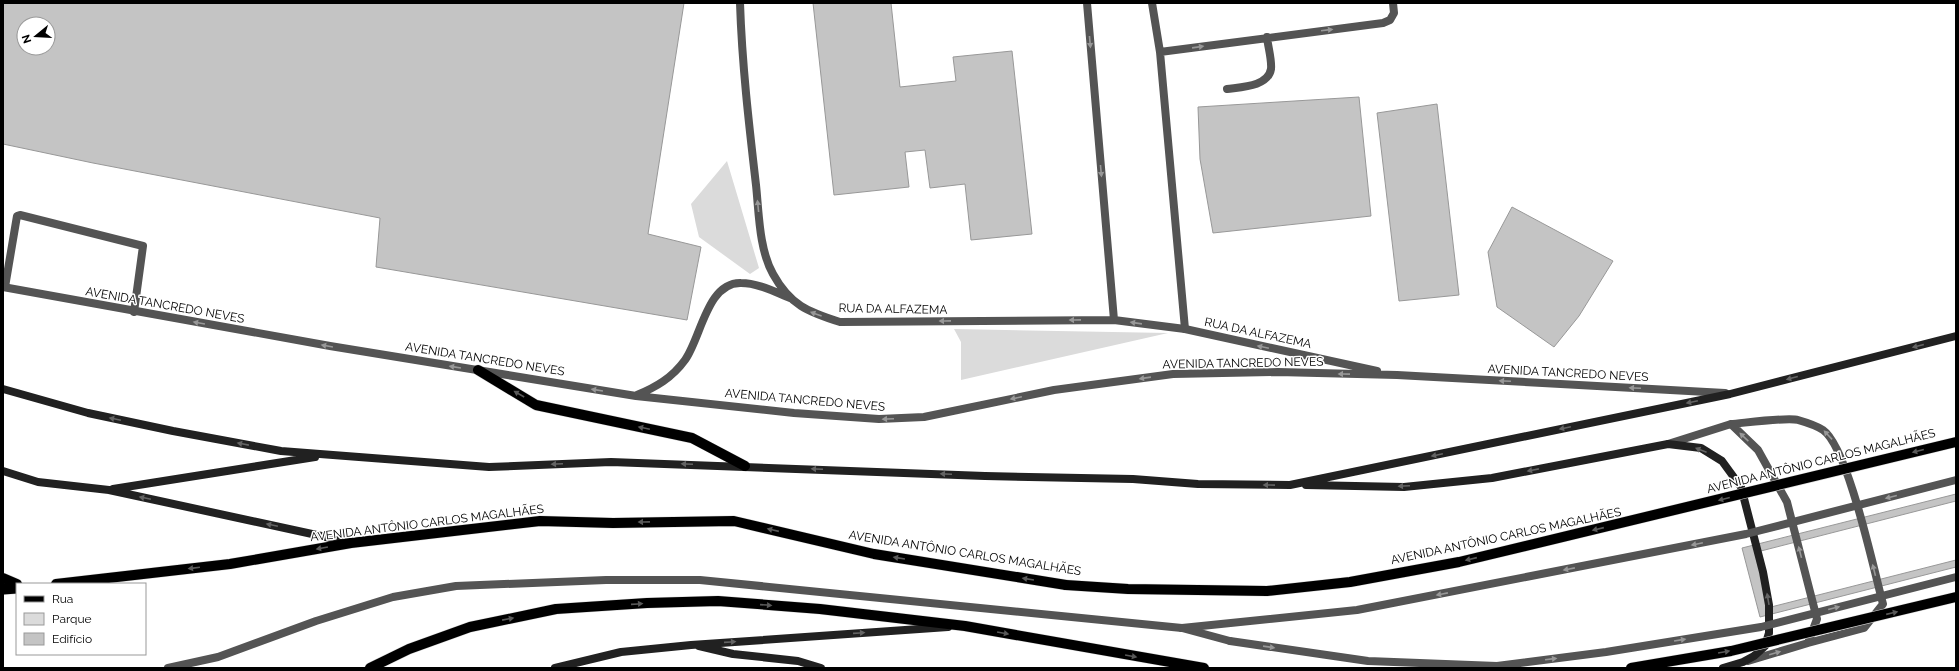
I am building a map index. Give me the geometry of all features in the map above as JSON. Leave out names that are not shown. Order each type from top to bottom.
[{"type":"highway","points":[[3,589],[16,588]]},
{"type":"main road","points":[[1290,485],[1730,394],[1956,336]]},
{"type":"main road","points":[[478,370],[536,405],[692,438],[745,466]]},
{"type":"main road","points":[[3,389],[88,413],[172,431],[281,451],[489,467],[611,462],[985,476],[1133,479],[1198,484],[1404,487],[1492,478],[1668,444],[1701,448],[1722,461],[1741,487],[1763,572],[1769,605],[1769,633],[1765,646],[1754,656],[1743,662],[1724,668]]},
{"type":"main road","name":"AVENIDA ANTÔNIO CARLOS MAGALHÃES","points":[[65,583],[230,564],[351,543],[540,521],[734,521],[874,554],[1066,585],[1267,591],[1350,582],[1467,560],[1956,442]]},
{"type":"main road","points":[[109,490],[330,455]]},
{"type":"main road","points":[[3,471],[38,482],[109,490],[351,543]]},
{"type":"main road","points":[[3,578],[16,584]]},
{"type":"main road","points":[[1631,668],[1731,651],[1956,597]]},
{"type":"main road","points":[[370,668],[409,649],[470,627],[556,610],[647,603],[718,601],[820,609],[965,626],[1204,668]]},
{"type":"main road","points":[[555,668],[621,652],[691,645],[965,626]]},
{"type":"main road","points":[[691,645],[733,654],[798,661],[821,668]]},
{"type":"street","name":"RUA DA ALFAZEMA","points":[[740,3],[750,136],[761,230],[766,256],[773,274],[790,298],[812,313],[840,322],[1114,320],[1185,329],[1397,375]]},
{"type":"street","points":[[1086,3],[1114,320]]},
{"type":"street","points":[[1152,3],[1160,52],[1185,329]]},
{"type":"street","points":[[1160,52],[1383,23],[1390,20],[1394,13],[1393,3]]},
{"type":"street","points":[[1227,89],[1261,82],[1268,76],[1271,69],[1267,37]]},
{"type":"street","points":[[4,287],[17,216],[20,215],[143,246],[134,312]]},
{"type":"street","points":[[636,396],[658,386],[676,371],[686,360],[695,344],[712,300],[724,287],[740,283],[757,285],[790,298]]},
{"type":"street","name":"AVENIDA TANCREDO NEVES","points":[[4,287],[134,312],[636,396],[794,413],[879,419],[924,417],[1054,390],[1173,374],[1278,372],[1397,375],[1730,394]]},
{"type":"street","points":[[1668,444],[1731,424],[1796,419],[1823,430],[1833,440],[1842,457],[1883,604],[1864,628],[1724,668]]},
{"type":"street","points":[[1731,424],[1758,450],[1787,502],[1817,619],[1808,643]]},
{"type":"street","points":[[1182,628],[1365,608],[1746,534],[1956,480]]},
{"type":"street","points":[[168,668],[218,657],[316,621],[392,597],[456,586],[606,580],[700,580],[1182,628],[1230,641],[1368,661],[1497,666],[1606,652],[1761,627],[1956,577]]},
{"type":"green space","points":[[727,161],[759,268],[750,274],[699,237],[691,204]]},
{"type":"green space","points":[[954,329],[1168,333],[961,380],[961,342]]},
{"type":"building","points":[[3,3],[684,3],[648,234],[701,247],[687,320],[376,267],[380,218],[93,163],[3,144]]},
{"type":"building","points":[[813,3],[891,3],[900,87],[956,81],[953,57],[1012,51],[1032,234],[971,240],[965,184],[930,188],[925,150],[905,152],[909,187],[834,195]]},
{"type":"building","points":[[1359,97],[1371,216],[1213,233],[1200,159],[1198,107]]},
{"type":"building","points":[[1437,104],[1459,295],[1399,301],[1377,113]]},
{"type":"building","points":[[1512,207],[1613,261],[1579,316],[1554,347],[1497,307],[1488,252]]},
{"type":"building","points":[[1956,494],[1956,567],[1760,617],[1742,548]]},
{"type":"building","points":[[1956,501],[1956,560],[1771,607],[1757,552]]}]
